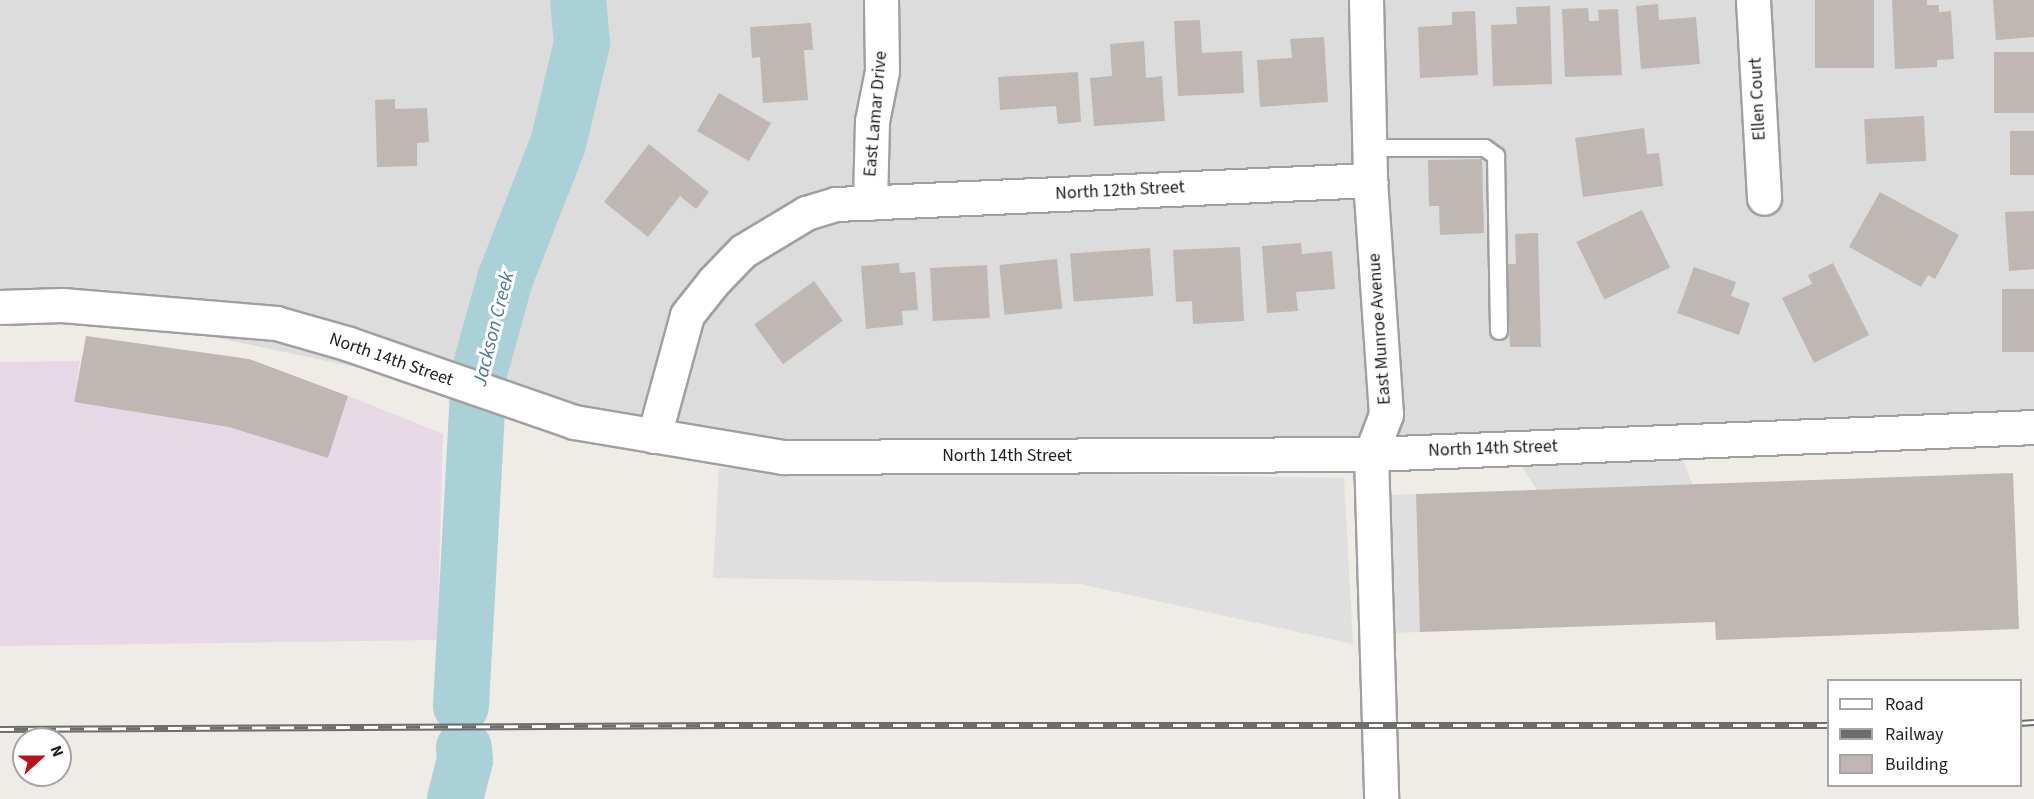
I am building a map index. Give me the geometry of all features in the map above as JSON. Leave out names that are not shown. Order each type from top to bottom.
[{"type":"street","name":"East Lamar Drive","points":[[654,436],[687,315],[714,281],[743,251],[806,213],[836,204],[870,203],[872,121],[882,71],[881,0]]},
{"type":"street","name":"East Munroe Avenue","points":[[1366,0],[1370,180],[1386,414],[1371,454],[1381,799]]},
{"type":"street","name":"Ellen Court","points":[[1752,0],[1764,198]]},
{"type":"street","name":"North 12th Street","points":[[870,203],[1370,180]]},
{"type":"street","name":"North 14th Street","points":[[0,307],[62,305],[276,323],[349,344],[524,407],[574,422],[783,457],[1371,454],[2034,427]]},
{"type":"lane","points":[[1369,148],[1485,148],[1496,156],[1499,331]]},
{"type":"shaded area","points":[[0,0],[2034,0],[2034,416],[783,457],[62,305],[0,307]]},
{"type":"shaded area","points":[[80,361],[74,402],[229,427],[328,458],[348,396],[443,434],[437,640],[0,646],[0,362]]},
{"type":"shaded area","points":[[1682,458],[1693,485],[1537,490],[1522,467]]},
{"type":"shaded area","points":[[719,468],[1344,478],[1353,644],[1080,584],[713,578]]},
{"type":"shaded area","points":[[1416,494],[1421,632],[1388,633],[1383,495]]},
{"type":"building","points":[[1815,0],[1874,0],[1874,68],[1815,68]]},
{"type":"building","points":[[1892,0],[1927,0],[1927,5],[1939,5],[1939,12],[1951,11],[1954,59],[1937,60],[1937,67],[1895,69]]},
{"type":"building","points":[[1993,0],[2034,0],[2034,37],[1996,40]]},
{"type":"building","points":[[1658,4],[1659,20],[1696,17],[1700,64],[1641,69],[1636,6]]},
{"type":"building","points":[[1550,6],[1552,84],[1493,86],[1491,25],[1517,24],[1516,7]]},
{"type":"building","points":[[1588,8],[1589,21],[1599,21],[1598,10],[1618,9],[1622,75],[1565,77],[1562,9]]},
{"type":"building","points":[[1475,11],[1478,75],[1420,78],[1418,27],[1452,25],[1452,12]]},
{"type":"building","points":[[1200,20],[1202,53],[1242,51],[1244,93],[1178,96],[1174,21]]},
{"type":"building","points":[[811,23],[813,50],[804,50],[808,100],[763,103],[760,57],[752,58],[750,27]]},
{"type":"building","points":[[1324,37],[1328,102],[1260,107],[1257,60],[1292,58],[1290,39]]},
{"type":"building","points":[[1144,41],[1146,78],[1162,76],[1165,121],[1094,126],[1090,78],[1112,76],[1110,44]]},
{"type":"building","points":[[1994,52],[2034,52],[2034,113],[1994,113]]},
{"type":"building","points":[[1078,72],[1081,122],[1058,124],[1056,106],[1000,110],[998,77]]},
{"type":"building","points":[[719,93],[771,123],[749,161],[697,131]]},
{"type":"building","points":[[395,99],[395,109],[427,108],[429,142],[417,143],[417,166],[377,167],[375,100]]},
{"type":"building","points":[[1924,116],[1926,161],[1866,164],[1864,119]]},
{"type":"building","points":[[1644,128],[1647,154],[1659,153],[1663,186],[1583,197],[1575,138]]},
{"type":"building","points":[[2010,131],[2034,131],[2034,175],[2010,175]]},
{"type":"building","points":[[649,144],[709,192],[696,209],[680,196],[648,237],[604,202]]},
{"type":"building","points":[[1482,159],[1484,233],[1440,235],[1439,206],[1429,206],[1428,160]]},
{"type":"building","points":[[1880,192],[1959,235],[1935,279],[1928,275],[1921,287],[1849,247]]},
{"type":"building","points":[[1642,210],[1670,268],[1604,300],[1576,242]]},
{"type":"building","points":[[2034,211],[2034,269],[2009,271],[2005,212]]},
{"type":"building","points":[[1538,233],[1541,347],[1510,347],[1507,264],[1516,264],[1515,234]]},
{"type":"building","points":[[1301,243],[1302,254],[1332,251],[1335,289],[1296,292],[1298,311],[1267,313],[1262,246]]},
{"type":"building","points":[[1240,247],[1244,321],[1193,324],[1192,301],[1176,302],[1173,250]]},
{"type":"building","points":[[1150,248],[1153,296],[1074,301],[1070,254]]},
{"type":"building","points":[[1057,259],[1062,309],[1005,315],[999,265]]},
{"type":"building","points":[[899,263],[900,273],[915,272],[918,310],[902,311],[903,325],[866,329],[861,266]]},
{"type":"building","points":[[1833,263],[1869,335],[1814,363],[1782,298],[1812,284],[1808,275]]},
{"type":"building","points":[[987,265],[990,318],[933,321],[930,268]]},
{"type":"building","points":[[1694,267],[1736,282],[1731,296],[1750,303],[1739,335],[1677,313]]},
{"type":"building","points":[[814,281],[843,321],[783,364],[754,324]]},
{"type":"building","points":[[2002,289],[2034,289],[2034,352],[2002,352]]},
{"type":"building","points":[[86,336],[249,359],[348,396],[328,458],[229,427],[74,402]]},
{"type":"building","points":[[2013,473],[2019,629],[1716,640],[1715,622],[1420,632],[1416,494]]},
{"type":"waterway","name":"Jackson Creek","points":[[461,706],[479,373],[505,279],[558,144],[582,43],[578,0]]},
{"type":"waterway","name":"Jackson Creek","points":[[455,799],[465,760],[464,748]]},
{"type":"railway","points":[[2022,723],[2034,722]]},
{"type":"railway","points":[[0,729],[725,725],[1827,725]]}]
